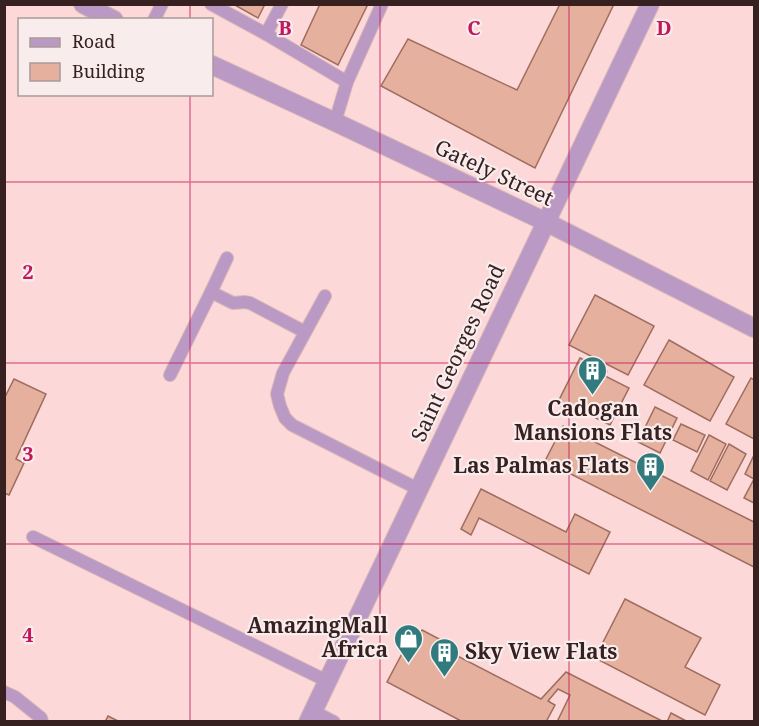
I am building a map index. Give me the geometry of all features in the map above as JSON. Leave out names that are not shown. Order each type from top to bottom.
[{"type":"street","points":[[83,4],[110,18]]},
{"type":"street","name":"Saint Georges Road","points":[[310,716],[650,4]]},
{"type":"street","name":"Gately Street","points":[[213,65],[546,222],[754,328]]},
{"type":"lane","points":[[155,18],[162,4]]},
{"type":"lane","points":[[211,4],[347,82]]},
{"type":"lane","points":[[266,34],[282,4]]},
{"type":"lane","points":[[335,122],[347,82],[382,4]]},
{"type":"lane","points":[[170,375],[227,258]]},
{"type":"lane","points":[[211,292],[233,303],[250,303],[305,332]]},
{"type":"lane","points":[[325,296],[283,374],[277,394],[285,418],[292,425],[418,489]]},
{"type":"lane","points":[[33,537],[327,681]]},
{"type":"lane","points":[[4,692],[15,697],[41,718],[42,722]]},
{"type":"lane","points":[[310,716],[334,722]]},
{"type":"building","points":[[233,4],[265,4],[258,18]]},
{"type":"building","points":[[320,4],[368,4],[338,65],[301,45]]},
{"type":"building","points":[[560,4],[614,4],[535,168],[381,86],[408,39],[517,90]]},
{"type":"building","points":[[595,295],[654,326],[628,375],[569,345]]},
{"type":"building","points":[[669,340],[734,377],[710,421],[644,385]]},
{"type":"building","name":"Cadogan Mansions Flats","points":[[580,358],[607,371],[605,376],[629,388],[610,425],[586,413],[584,417],[557,404]]},
{"type":"building","points":[[751,378],[754,380],[754,439],[726,424]]},
{"type":"building","points":[[14,379],[46,394],[16,459],[24,463],[9,495],[4,493],[4,399]]},
{"type":"building","name":"Cadogan Mansions Flats","points":[[655,407],[677,418],[660,453],[638,442]]},
{"type":"building","name":"Cadogan Mansions Flats","points":[[681,424],[705,435],[697,452],[673,440]]},
{"type":"building","name":"Las Palmas Flats","points":[[563,426],[754,522],[754,567],[545,461]]},
{"type":"building","name":"Cadogan Mansions Flats","points":[[709,435],[726,444],[708,480],[691,471]]},
{"type":"building","name":"Cadogan Mansions Flats","points":[[729,444],[746,454],[727,490],[710,481]]},
{"type":"building","points":[[754,455],[754,479],[745,474]]},
{"type":"building","points":[[754,479],[754,503],[744,498]]},
{"type":"building","points":[[481,489],[566,532],[575,514],[610,532],[589,574],[479,518],[471,535],[461,529]]},
{"type":"building","points":[[625,599],[701,638],[685,667],[720,685],[705,715],[595,658]]},
{"type":"building","name":"Sky View Flats","points":[[422,630],[443,641],[440,647],[541,699],[566,672],[664,722],[557,722],[570,695],[558,689],[548,701],[555,705],[546,722],[463,722],[387,682],[412,635],[418,638]]},
{"type":"building","points":[[671,713],[688,722],[667,722]]},
{"type":"building","points":[[108,716],[120,722],[105,722]]},
{"type":"place","name":"Cadogan Mansions Flats","points":[[593,396]]},
{"type":"place","name":"Las Palmas Flats","points":[[650,492]]},
{"type":"place","name":"AmazingMall Africa","points":[[409,664]]},
{"type":"place","name":"Sky View Flats","points":[[444,678]]}]
